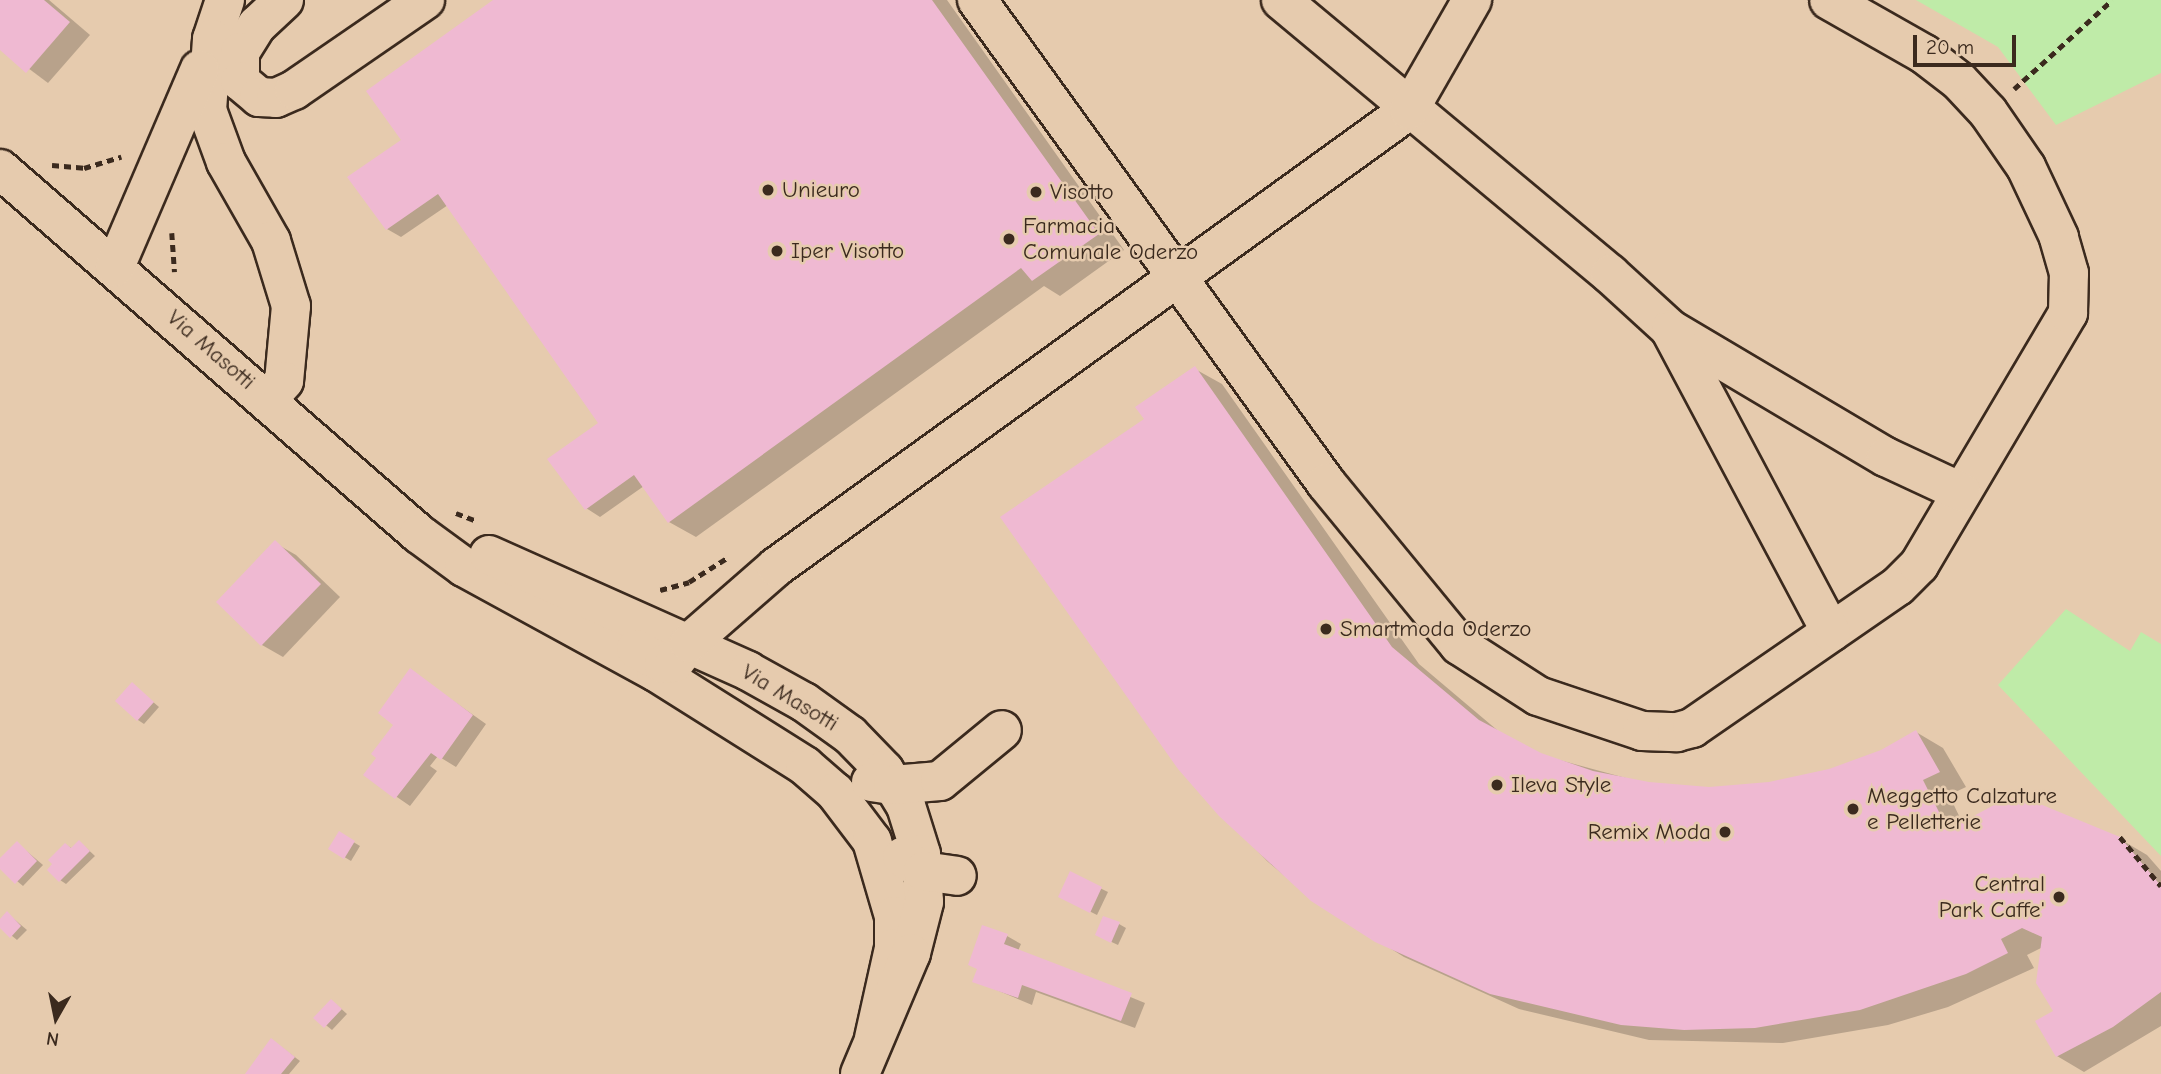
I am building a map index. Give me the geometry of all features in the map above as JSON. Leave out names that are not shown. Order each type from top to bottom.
[{"type":"street","points":[[115,267],[161,163],[212,39],[225,0]]},
{"type":"street","points":[[284,0],[257,25],[240,52],[240,81],[259,97],[294,90],[425,0]]},
{"type":"street","points":[[977,0],[1176,280],[1325,483],[1427,611],[1459,645],[1538,696],[1642,731],[1678,732],[1692,728],[1898,586],[1919,565],[2068,313],[2071,293],[2059,237],[2026,167],[1988,113],[1959,81],[1924,54],[1829,0]]},
{"type":"street","points":[[1281,0],[1409,110],[1610,274],[1670,330],[1886,457],[1961,492]]},
{"type":"street","points":[[556,617],[605,633],[664,664],[674,663],[689,643],[775,567],[1409,110],[1472,0]]},
{"type":"street","points":[[212,39],[207,110],[226,162],[271,241],[292,306],[284,381],[268,399]]},
{"type":"street","name":"Via Masotti","points":[[0,169],[268,399],[419,534],[464,567],[727,716],[806,766],[835,792],[872,841],[894,916],[894,948],[874,1038]]},
{"type":"street","points":[[1670,330],[1831,632]]},
{"type":"street","name":"Via Masotti","points":[[419,534],[479,551],[689,643],[804,702],[850,735],[893,785],[940,873],[924,902],[912,953],[860,1074]]},
{"type":"street","points":[[727,716],[756,715],[857,778],[893,785],[940,781],[1002,730]]},
{"type":"street","points":[[872,841],[940,873]]},
{"type":"path","points":[[1988,113],[2112,0]]},
{"type":"path","points":[[50,165],[84,168],[113,163],[132,149],[161,163]]},
{"type":"path","points":[[173,228],[170,250],[176,274]]},
{"type":"path","points":[[446,507],[490,526]]},
{"type":"path","points":[[654,591],[689,582],[734,553]]},
{"type":"path","points":[[2120,837],[2161,886]]},
{"type":"green space","points":[[1916,0],[2161,0],[2161,73],[2056,125],[1998,47]]},
{"type":"green space","points":[[2066,609],[2130,651],[2141,632],[2161,644],[2161,856],[1998,685]]},
{"type":"building","points":[[0,0],[44,0],[70,22],[26,73],[0,50]]},
{"type":"building","name":"Iper Visotto","points":[[493,0],[932,0],[1099,234],[1032,281],[1021,268],[668,523],[634,475],[585,510],[547,459],[598,423],[438,194],[386,230],[347,177],[401,140],[366,91]]},
{"type":"building","points":[[1195,366],[1392,647],[1479,720],[1541,753],[1593,771],[1649,782],[1709,787],[1769,782],[1829,769],[1881,750],[1916,730],[1940,772],[1923,780],[1948,830],[2005,799],[2023,797],[2120,837],[2161,886],[2161,992],[2113,1027],[2056,1057],[2035,1021],[2053,1011],[2036,983],[2042,937],[2022,928],[2001,939],[2008,953],[1966,974],[1860,1010],[1755,1028],[1684,1030],[1621,1025],[1490,994],[1375,942],[1311,901],[1219,816],[1178,769],[1000,517],[1144,419],[1135,407]]},
{"type":"building","points":[[275,540],[321,584],[261,646],[216,602]]},
{"type":"building","points":[[410,668],[473,715],[441,760],[431,753],[395,799],[363,775],[376,758],[371,754],[393,725],[378,713]]},
{"type":"building","points":[[132,682],[154,702],[137,721],[115,701]]},
{"type":"building","points":[[339,831],[355,841],[344,859],[328,849]]},
{"type":"building","points":[[79,840],[90,851],[59,882],[47,870],[52,864],[48,860],[65,843],[71,848]]},
{"type":"building","points":[[17,841],[37,861],[15,884],[0,869],[0,858]]},
{"type":"building","points":[[1070,871],[1102,887],[1090,913],[1058,897]]},
{"type":"building","points":[[7,911],[21,926],[10,938],[0,928],[0,919]]},
{"type":"building","points":[[1103,916],[1120,922],[1111,943],[1095,935]]},
{"type":"building","points":[[982,925],[1008,934],[1004,944],[1132,993],[1121,1021],[1022,985],[1018,998],[972,982],[977,969],[968,965]]},
{"type":"building","points":[[331,999],[342,1009],[324,1028],[313,1018]]},
{"type":"building","points":[[271,1038],[295,1057],[281,1074],[245,1074]]},
{"type":"place","name":"Unieuro","points":[[768,190]]},
{"type":"place","name":"Visotto","points":[[1036,192]]},
{"type":"place","name":"Farmacia Comunale Oderzo","points":[[1009,239]]},
{"type":"place","name":"Iper Visotto","points":[[777,251]]},
{"type":"place","name":"Smartmoda Oderzo","points":[[1326,629]]},
{"type":"place","name":"Ileva Style","points":[[1497,785]]},
{"type":"place","name":"Meggetto Calzature e Pelletterie","points":[[1853,809]]},
{"type":"place","name":"Remix Moda","points":[[1725,832]]},
{"type":"place","name":"Central Park Caffe'","points":[[2059,897]]}]
